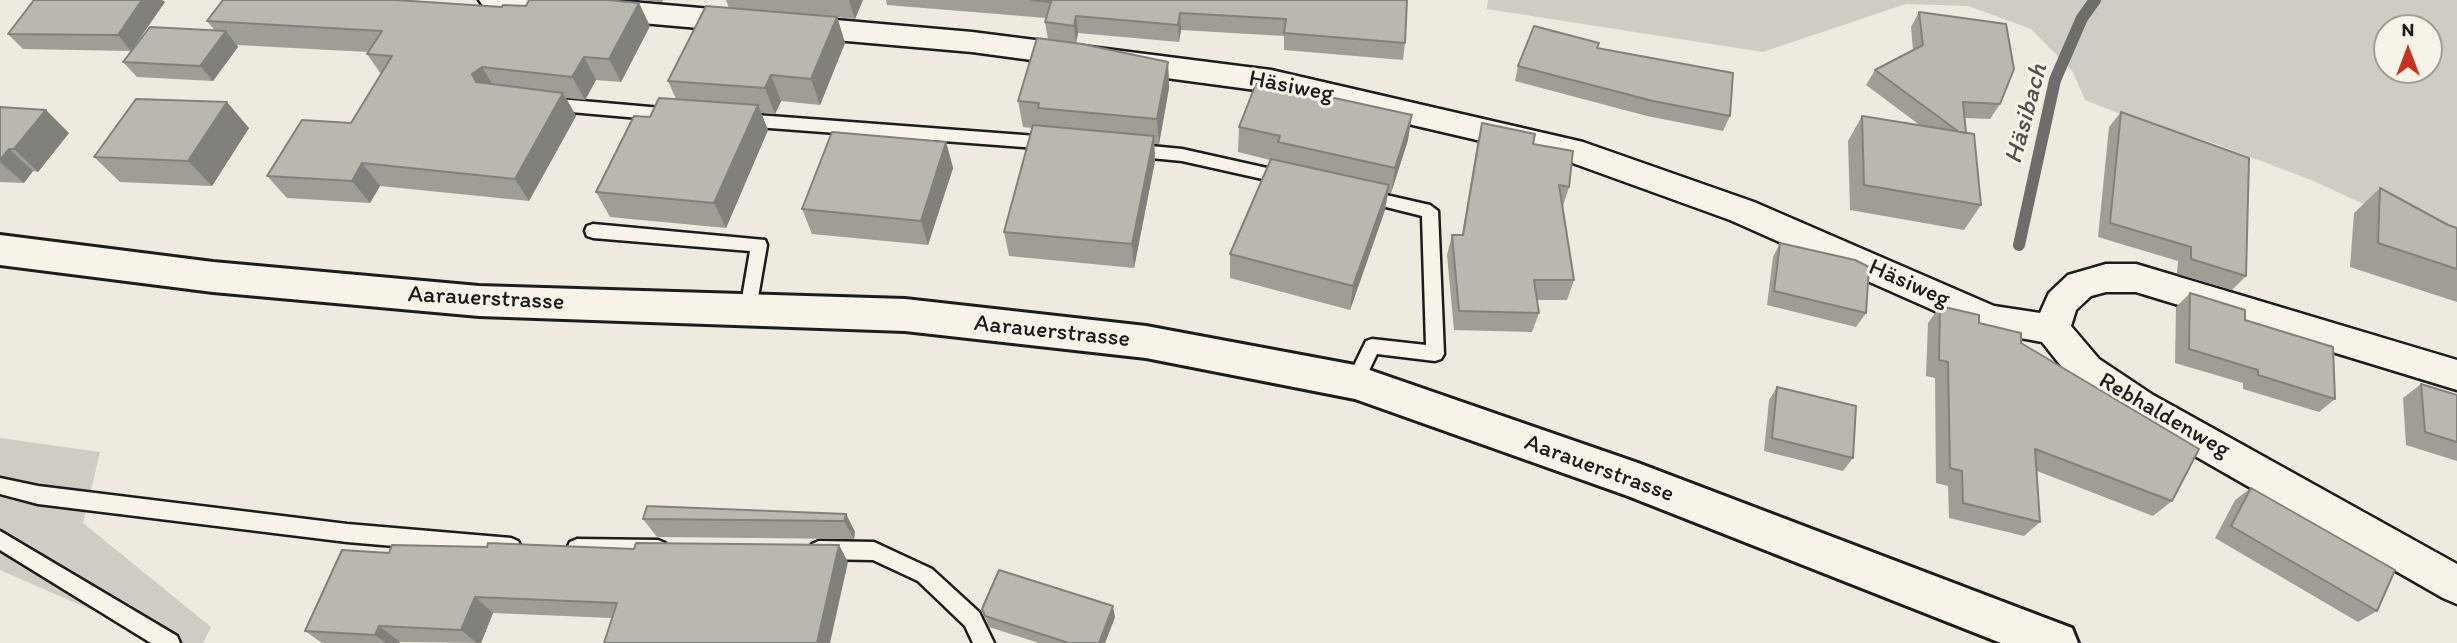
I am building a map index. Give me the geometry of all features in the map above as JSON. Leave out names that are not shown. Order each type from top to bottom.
[{"type":"main road","name":"Aarauerstrasse","points":[[0,250],[213,277],[479,301],[905,315],[1146,342],[1355,382],[1638,481],[2056,643]]},
{"type":"street","name":"Häsiweg","points":[[494,0],[972,42],[1272,81],[1572,150],[1742,211],[1990,320],[2052,329]]},
{"type":"street","points":[[2052,329],[2061,303],[2080,285],[2106,278],[2136,278],[2457,374]]},
{"type":"street","name":"Rebhaldenweg","points":[[2052,329],[2086,370],[2140,407],[2220,449],[2457,585]]},
{"type":"lane","points":[[534,103],[693,116]]},
{"type":"lane","points":[[720,118],[1073,145]]},
{"type":"lane","points":[[1114,149],[1182,155],[1300,182]]},
{"type":"lane","points":[[1352,193],[1430,211],[1436,354],[1372,346],[1355,382]]},
{"type":"lane","points":[[593,231],[759,245],[749,310]]},
{"type":"lane","points":[[0,486],[38,495],[347,533],[528,547]]},
{"type":"lane","points":[[0,540],[170,643]]},
{"type":"lane","points":[[556,548],[680,549]]},
{"type":"lane","points":[[804,550],[874,551],[925,575],[972,619],[984,643]]},
{"type":"shaded area","points":[[1488,0],[2457,0],[2457,247],[2309,179],[2085,100],[2073,72],[2031,29],[1968,6],[1906,4],[1763,52],[1487,9]]},
{"type":"shaded area","points":[[0,438],[100,452],[83,523],[211,627],[203,643],[167,643],[0,570]]},
{"type":"building","points":[[34,0],[142,0],[118,35],[8,34]]},
{"type":"building","points":[[223,0],[396,0],[502,7],[526,6],[529,0],[607,0],[639,3],[609,59],[584,57],[572,77],[482,67],[472,74],[476,82],[563,93],[515,179],[362,163],[352,181],[267,176],[302,120],[351,123],[392,56],[367,54],[382,31],[207,21]]},
{"type":"building","points":[[1031,0],[1407,0],[1405,43],[1284,33],[1286,19],[1180,13],[1178,25],[1076,16],[1074,26],[1045,22],[1051,2]]},
{"type":"building","points":[[706,6],[837,17],[811,79],[771,75],[765,88],[668,81]]},
{"type":"building","points":[[1919,12],[2006,24],[2014,69],[2000,104],[1963,102],[1966,133],[1959,132],[1875,70],[1923,45]]},
{"type":"building","points":[[1534,26],[1599,43],[1597,48],[1733,73],[1730,116],[1653,101],[1518,66]]},
{"type":"building","points":[[150,27],[226,31],[200,66],[123,62]]},
{"type":"building","points":[[1037,38],[1082,44],[1168,62],[1157,119],[1038,108],[1039,103],[1018,101]]},
{"type":"building","points":[[1257,81],[1412,115],[1395,168],[1278,142],[1280,136],[1239,127]]},
{"type":"building","points":[[659,98],[758,105],[714,203],[596,192],[634,116],[650,117]]},
{"type":"building","points":[[136,99],[227,102],[188,161],[94,157]]},
{"type":"building","points":[[0,107],[46,110],[14,149],[9,149],[0,160]]},
{"type":"building","points":[[2121,112],[2249,158],[2246,276],[2191,259],[2191,247],[2110,223]]},
{"type":"building","points":[[1862,116],[1974,134],[1981,205],[1864,185]]},
{"type":"building","points":[[1482,123],[1535,134],[1533,144],[1573,151],[1569,187],[1559,185],[1574,280],[1534,280],[1539,313],[1459,311],[1452,235],[1463,235]]},
{"type":"building","points":[[1033,125],[1154,136],[1132,244],[1004,232]]},
{"type":"building","points":[[832,132],[946,142],[921,221],[802,209]]},
{"type":"building","points":[[1271,159],[1389,185],[1353,286],[1230,254]]},
{"type":"building","points":[[2380,188],[2457,228],[2457,269],[2378,243]]},
{"type":"building","points":[[1780,243],[1855,260],[1869,267],[1866,313],[1774,291]]},
{"type":"building","points":[[2190,293],[2245,310],[2245,320],[2333,347],[2335,399],[2258,375],[2258,370],[2189,349]]},
{"type":"building","points":[[1940,306],[1979,315],[1979,323],[2021,333],[2021,343],[2199,449],[2172,501],[2035,449],[2040,522],[1963,503],[1962,471],[1950,468],[1948,362],[1939,360]]},
{"type":"building","points":[[2421,384],[2457,395],[2457,442],[2425,432]]},
{"type":"building","points":[[1777,387],[1856,406],[1853,458],[1772,438]]},
{"type":"building","points":[[2251,488],[2395,570],[2377,611],[2231,526]]},
{"type":"building","points":[[647,506],[846,514],[844,521],[643,519]]},
{"type":"building","points":[[488,543],[634,549],[636,543],[839,545],[817,643],[604,643],[617,603],[475,597],[461,630],[379,626],[375,635],[305,631],[342,550],[389,553],[392,545],[487,547]]},
{"type":"building","points":[[999,570],[1113,606],[1099,643],[1069,643],[985,616],[982,609]]},
{"type":"waterway","name":"Häsibach","points":[[2019,245],[2055,80],[2082,18],[2095,0]]}]
